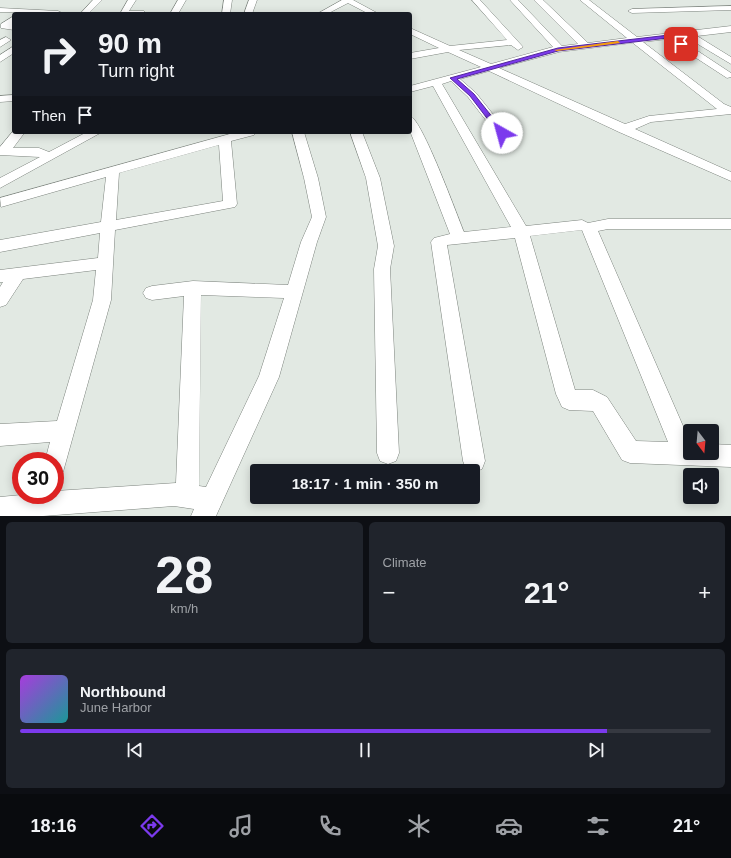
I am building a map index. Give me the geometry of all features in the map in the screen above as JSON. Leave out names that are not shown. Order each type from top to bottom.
[{"type":"street","points":[[86,12],[90,6],[98,0]]},
{"type":"street","points":[[125,12],[132,0]]},
{"type":"street","points":[[175,12],[182,0]]},
{"type":"street","points":[[226,12],[228,0]]},
{"type":"street","points":[[249,12],[253,0]]},
{"type":"street","points":[[325,12],[347,0],[371,12]]},
{"type":"street","points":[[476,0],[512,42],[533,56]]},
{"type":"street","points":[[514,0],[560,49]]},
{"type":"street","points":[[538,0],[586,46]]},
{"type":"street","points":[[584,0],[730,111]]},
{"type":"street","points":[[662,0],[714,31]]},
{"type":"street","points":[[712,0],[729,9]]},
{"type":"street","points":[[25,12],[37,4]]},
{"type":"street","points":[[632,11],[729,9]]},
{"type":"street","points":[[0,10],[16,12]]},
{"type":"street","points":[[2,26],[12,20]]},
{"type":"street","points":[[2,26],[12,27]]},
{"type":"street","points":[[412,89],[560,49],[731,29]]},
{"type":"street","points":[[412,32],[450,50],[494,68],[623,129],[731,176]]},
{"type":"street","points":[[688,34],[731,61]]},
{"type":"street","points":[[669,36],[727,76]]},
{"type":"street","points":[[412,56],[450,50],[459,47],[512,42]]},
{"type":"street","points":[[0,59],[12,50]]},
{"type":"street","points":[[445,80],[472,95],[502,133]]},
{"type":"street","points":[[445,80],[521,231],[566,394],[569,400],[593,400],[600,404],[630,452],[683,454]]},
{"type":"street","points":[[0,99],[12,98]]},
{"type":"street","points":[[623,129],[649,119],[730,111]]},
{"type":"street","points":[[412,123],[422,143],[459,238]]},
{"type":"street","points":[[1,151],[17,134]]},
{"type":"street","points":[[0,184],[92,134]]},
{"type":"street","points":[[0,202],[242,134]]},
{"type":"street","points":[[0,509],[174,494],[187,496],[207,508],[269,377],[318,217],[311,178],[299,134]]},
{"type":"street","points":[[357,134],[373,178],[386,246],[382,269],[388,453]]},
{"type":"street","points":[[0,246],[108,228],[230,204],[225,138]]},
{"type":"street","points":[[1,151],[39,152],[50,157]]},
{"type":"street","points":[[58,452],[102,300],[113,170]]},
{"type":"street","points":[[0,187],[6,188],[10,192],[8,197],[0,202]]},
{"type":"street","points":[[683,452],[589,228],[608,224],[731,224]]},
{"type":"street","points":[[474,461],[439,245],[442,240],[582,225]]},
{"type":"street","points":[[0,276],[105,263]]},
{"type":"street","points":[[0,300],[18,274]]},
{"type":"street","points":[[152,293],[194,288],[294,292]]},
{"type":"street","points":[[187,496],[194,288]]},
{"type":"street","points":[[0,434],[64,431]]},
{"type":"street","points":[[719,455],[731,456]]},
{"type":"slow traffic","points":[[557,50],[618,42]]},
{"type":"route","points":[[502,133],[472,95],[453,78],[494,68],[558,49],[669,36],[681,44]]}]
